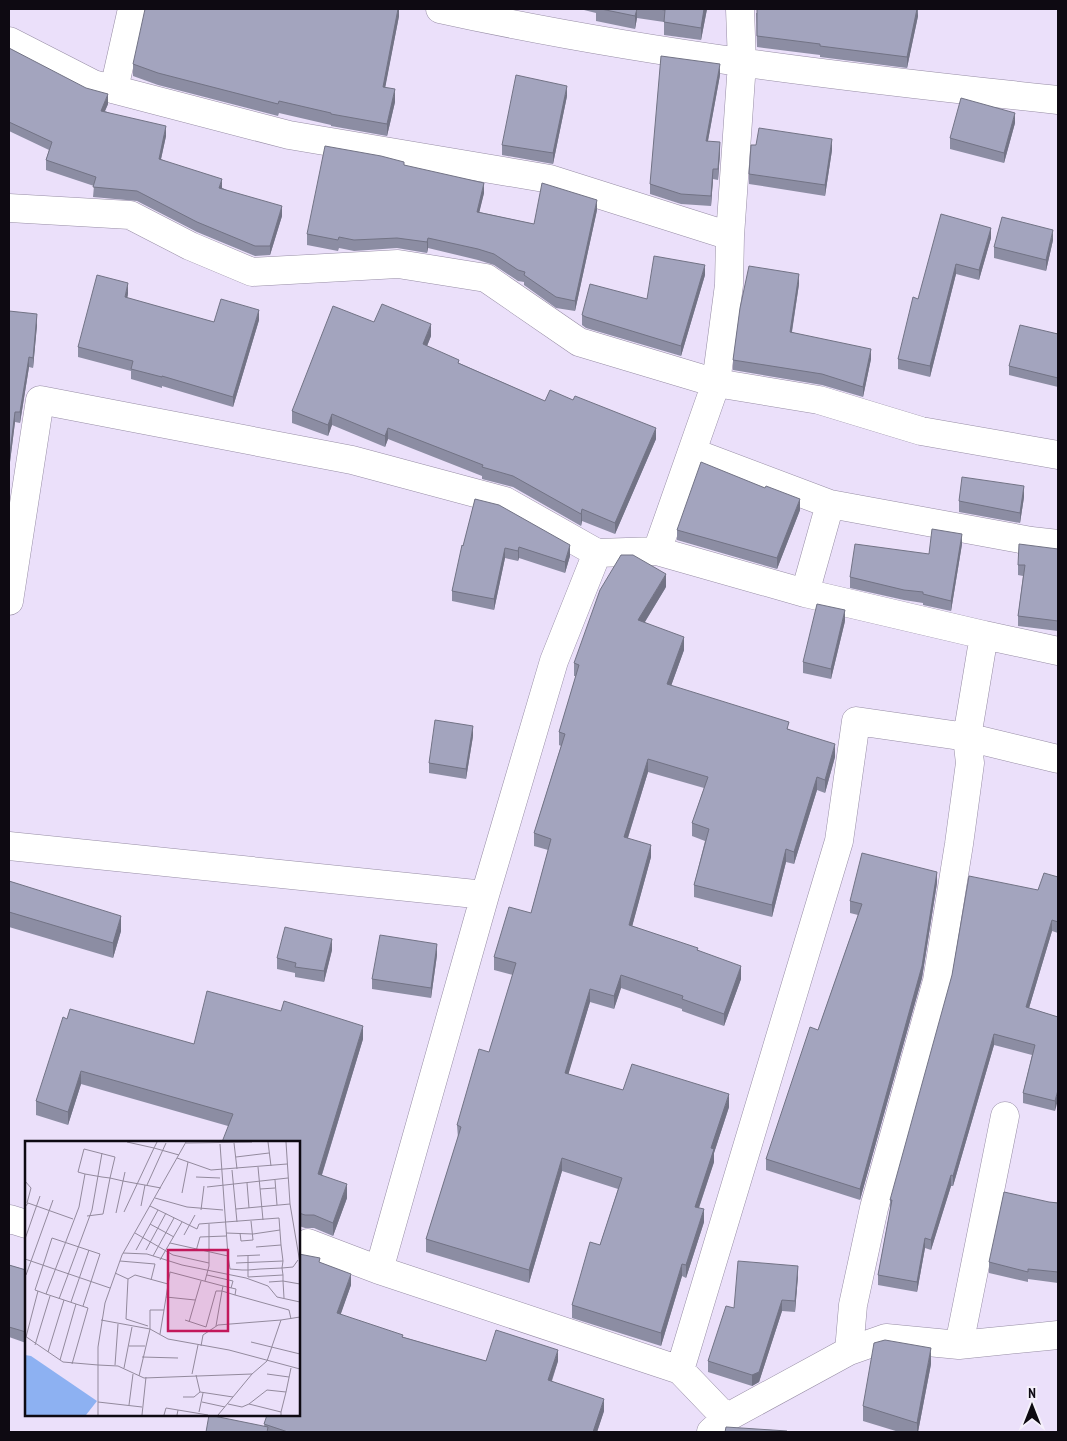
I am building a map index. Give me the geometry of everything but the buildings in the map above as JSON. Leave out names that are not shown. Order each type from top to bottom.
[{"type":"street","points":[[114,89],[132,9]]},
{"type":"street","points":[[440,9],[512,17],[742,63],[1058,100]]},
{"type":"street","points":[[657,550],[716,383],[729,285],[730,236],[742,63],[740,9]]},
{"type":"street","points":[[9,41],[93,84],[289,135],[550,179],[730,236]]},
{"type":"street","points":[[9,208],[130,214],[190,246],[252,272],[398,264],[486,278],[578,342],[716,383],[819,400],[921,431],[1058,456]]},
{"type":"street","points":[[9,601],[40,400],[352,460],[505,501],[598,553],[657,550],[805,593],[1058,651]]},
{"type":"street","points":[[692,452],[830,504],[1031,541],[1058,544]]},
{"type":"street","points":[[805,593],[830,504]]},
{"type":"street","points":[[379,1270],[485,895],[554,661],[598,553]]},
{"type":"street","points":[[849,1351],[853,1305],[874,1208],[936,981],[970,763],[967,737],[984,635]]},
{"type":"street","points":[[680,1370],[839,841],[856,721],[967,737],[1058,759]]},
{"type":"street","points":[[9,846],[485,895]]},
{"type":"street","points":[[959,1345],[1005,1116]]},
{"type":"street","points":[[9,1220],[25,1224]]},
{"type":"street","points":[[308,1243],[379,1270],[680,1370],[719,1425],[849,1351],[886,1338],[959,1345],[1058,1335]]}]
